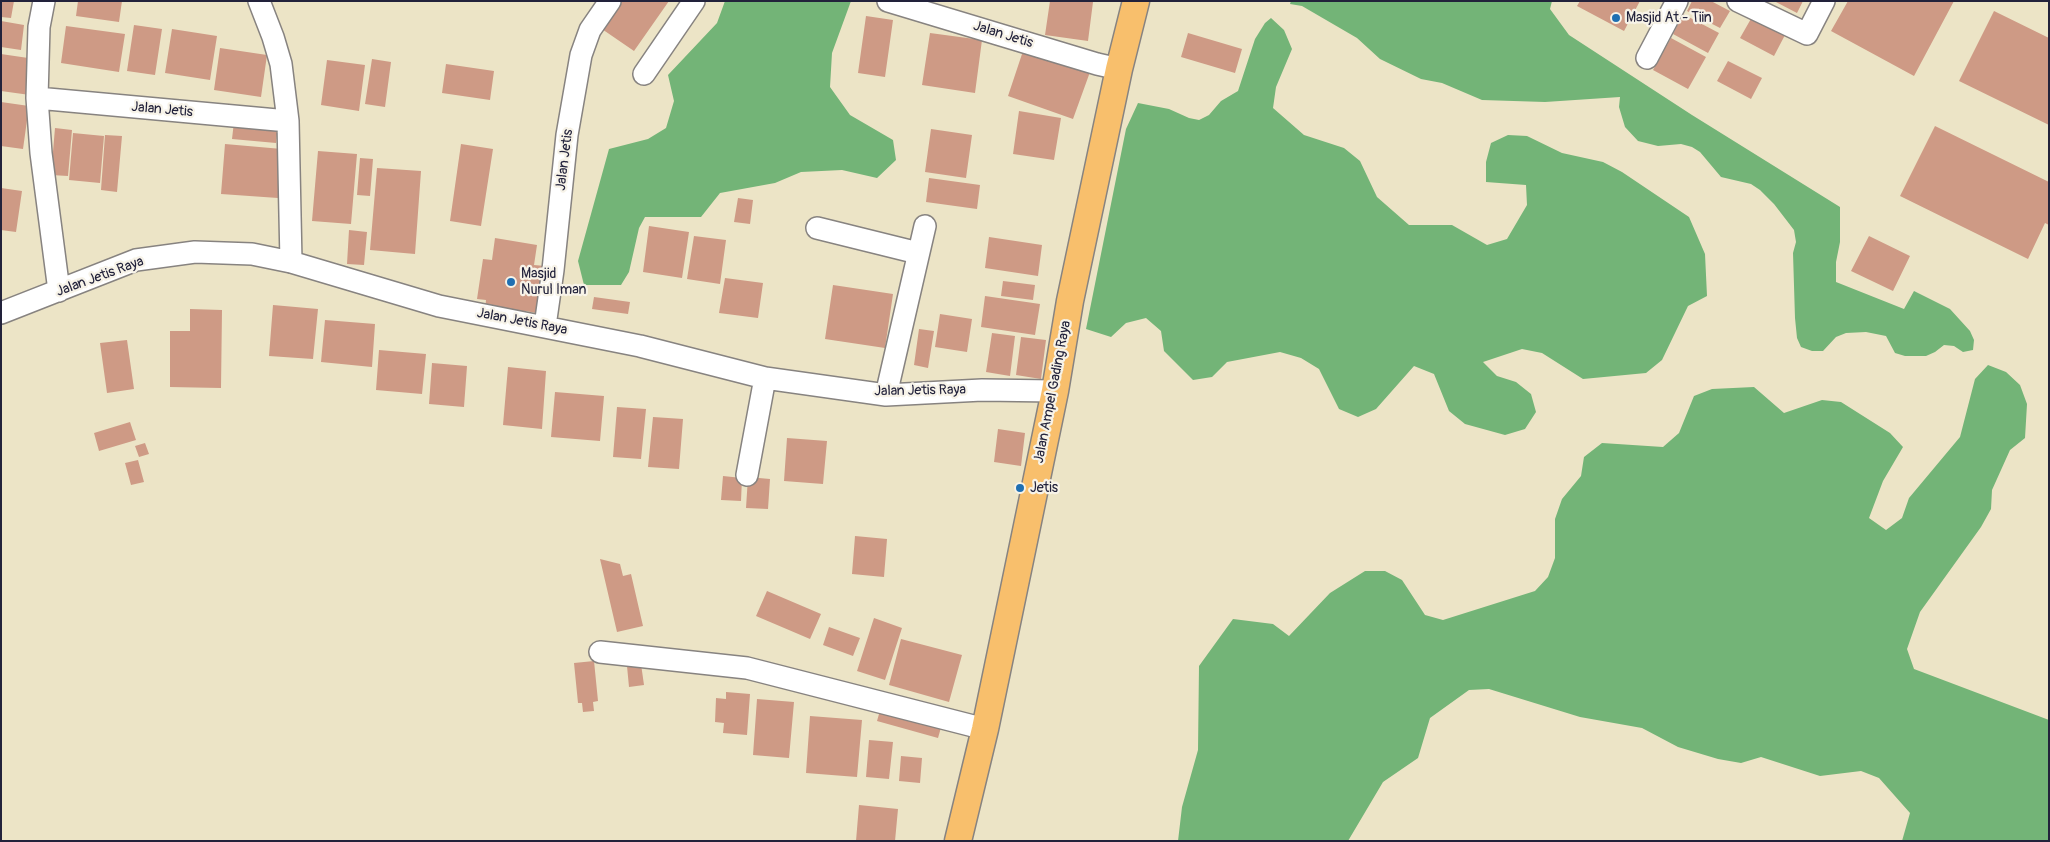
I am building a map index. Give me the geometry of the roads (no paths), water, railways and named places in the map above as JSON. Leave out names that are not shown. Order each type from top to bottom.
[{"type":"main road","name":"Jalan Ampel Gading Raya","points":[[958,841],[985,729],[1054,392],[1070,301],[1119,69],[1136,1]]},
{"type":"street","points":[[44,1],[39,27],[37,98],[41,153],[59,291]]},
{"type":"street","points":[[258,1],[274,37],[281,64],[288,121],[291,262]]},
{"type":"street","name":"Jalan Jetis","points":[[545,326],[553,270],[567,135],[581,55],[590,30],[610,1]]},
{"type":"street","points":[[644,74],[694,1]]},
{"type":"street","name":"Jalan Jetis","points":[[888,1],[1119,69]]},
{"type":"street","points":[[1647,58],[1677,1]]},
{"type":"street","points":[[1738,1],[1807,34],[1824,1]]},
{"type":"street","name":"Jalan Jetis","points":[[37,98],[288,121]]},
{"type":"street","points":[[886,395],[924,226]]},
{"type":"street","points":[[817,228],[918,253]]},
{"type":"street","name":"Jalan Jetis Raya","points":[[1,313],[136,260],[194,252],[252,254],[291,262],[439,306],[640,346],[765,378],[886,395],[982,390],[1054,392]]},
{"type":"street","points":[[746,474],[765,378]]},
{"type":"street","points":[[600,652],[747,668],[985,729]]},
{"type":"place","name":"Masjid At - Tiin","points":[[1616,18]]},
{"type":"place","name":"Masjid Nurul Iman","points":[[511,282]]},
{"type":"place","name":"Jetis","points":[[1020,488]]}]
